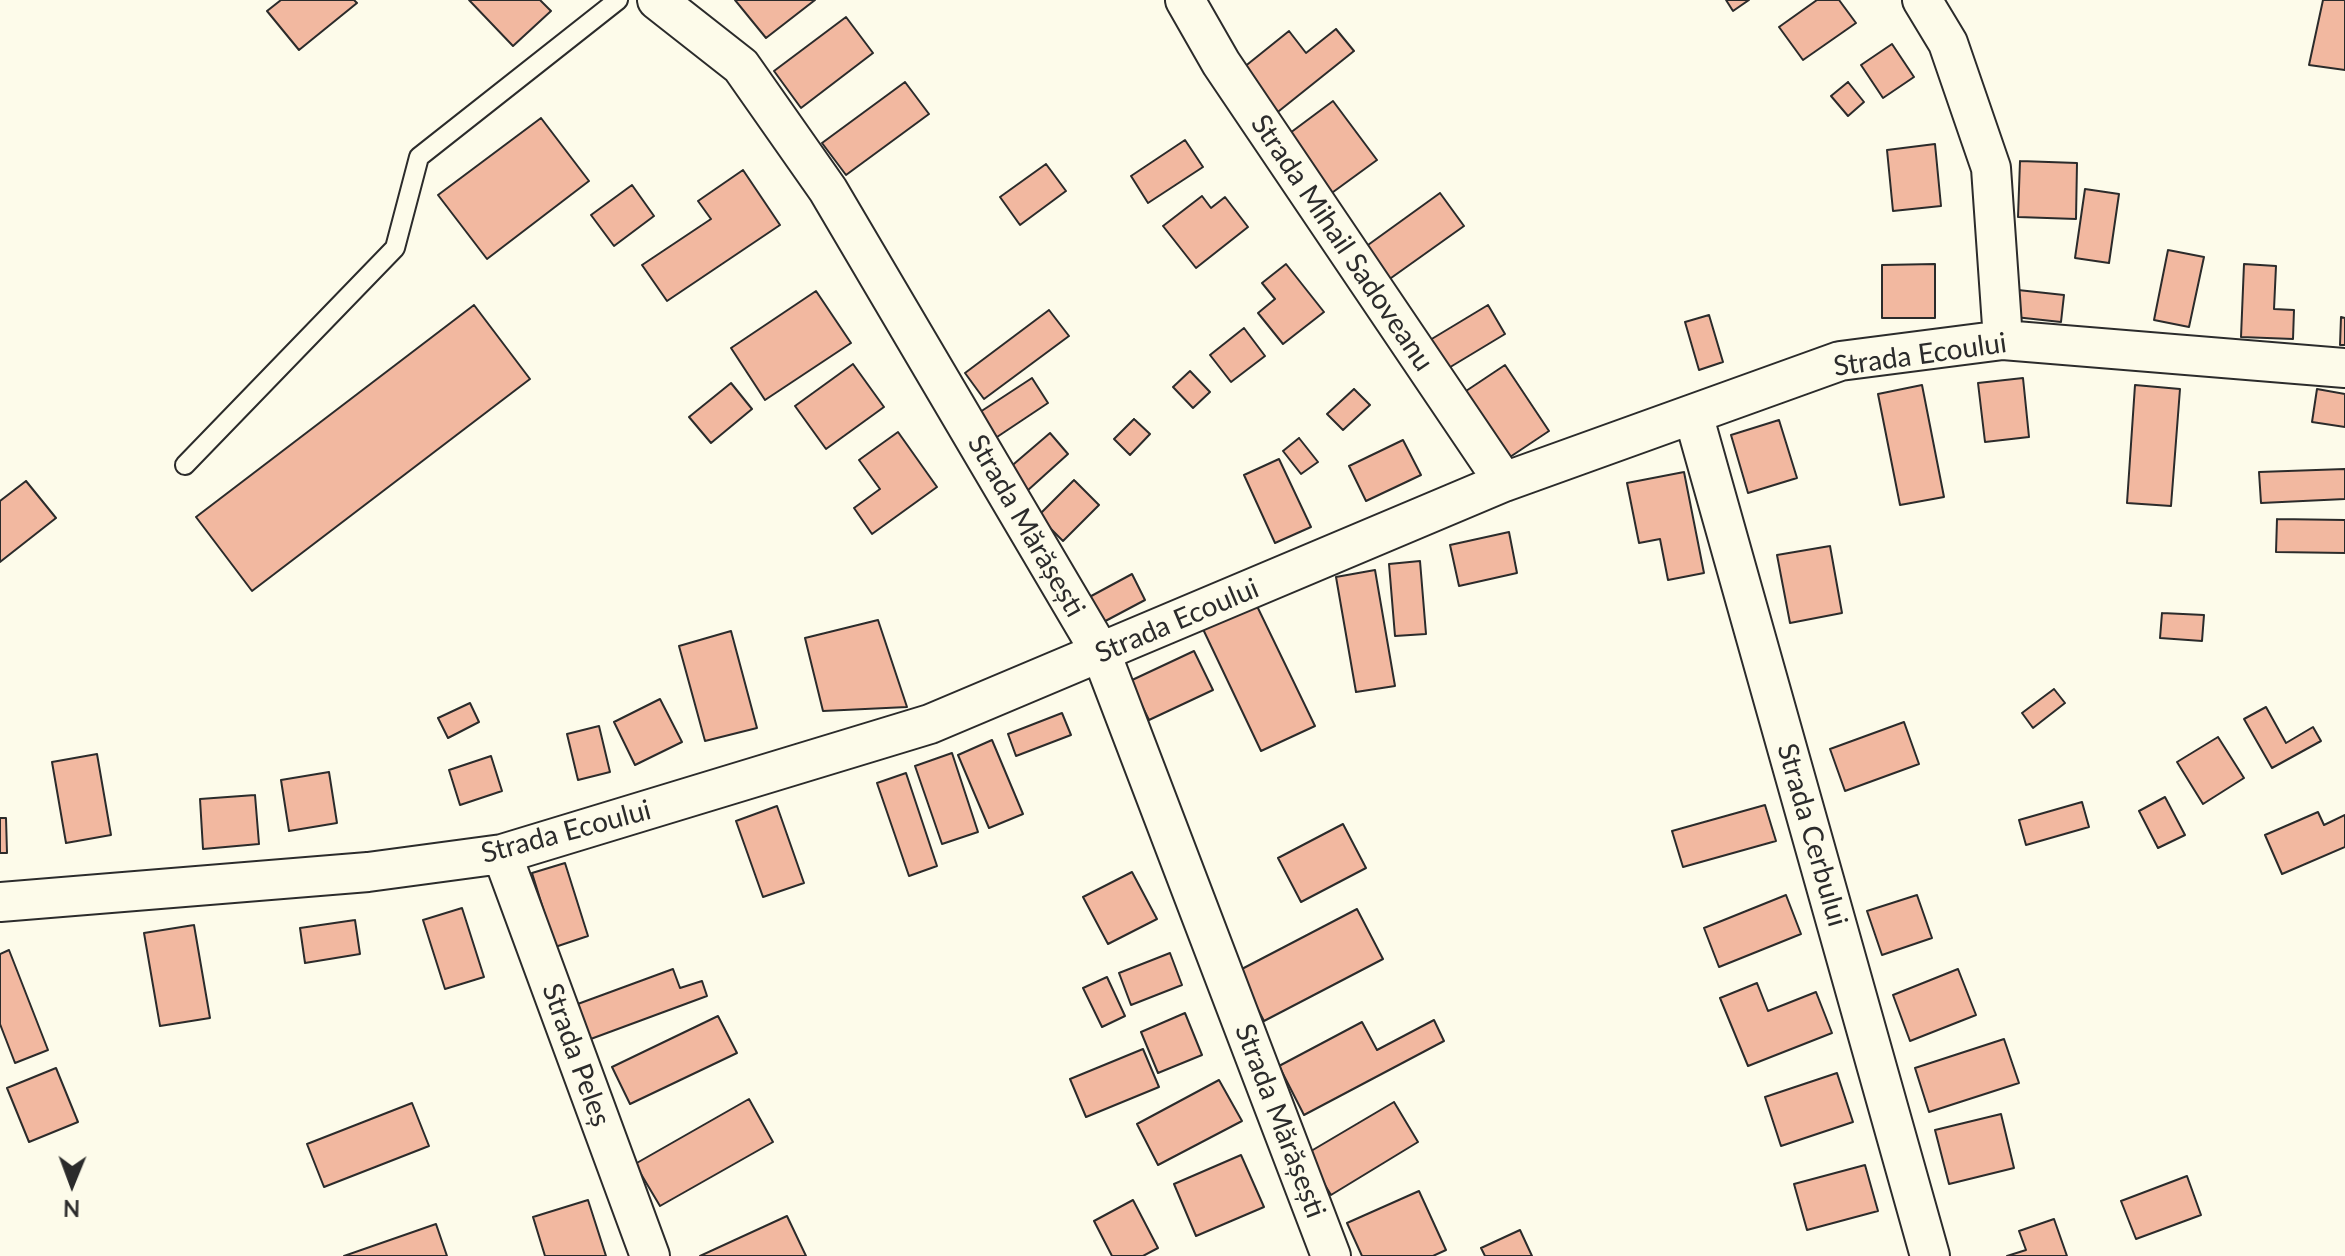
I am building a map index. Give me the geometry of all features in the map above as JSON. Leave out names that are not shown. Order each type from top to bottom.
[{"type":"street","name":"Strada Mărășești","points":[[657,0],[741,66],[828,190],[1101,653],[1331,1256]]},
{"type":"street","name":"Strada Mihail Sadoveanu","points":[[1185,0],[1221,63],[1504,482]]},
{"type":"street","points":[[1922,0],[1948,43],[1991,168],[2003,340]]},
{"type":"street","name":"Strada Ecoului","points":[[0,902],[368,872],[502,854],[930,724],[1504,482],[1840,361],[2003,340],[2345,368]]},
{"type":"street","name":"Strada Cerbului","points":[[1693,414],[1930,1256]]},
{"type":"street","name":"Strada Peleș","points":[[502,854],[650,1256]]},
{"type":"lane","points":[[185,465],[395,248],[419,157],[618,0]]},
{"type":"building","points":[[281,0],[354,0],[357,3],[299,50],[267,11]]},
{"type":"building","points":[[469,0],[540,0],[551,11],[513,46]]},
{"type":"building","points":[[735,0],[815,0],[766,38]]},
{"type":"building","points":[[1726,0],[1749,0],[1733,11]]},
{"type":"building","points":[[1817,0],[1839,0],[1856,23],[1803,60],[1779,27]]},
{"type":"building","points":[[2323,0],[2345,0],[2345,70],[2309,65]]},
{"type":"building","points":[[846,17],[873,53],[801,108],[774,71]]},
{"type":"building","points":[[1336,29],[1354,51],[1274,115],[1238,72],[1289,31],[1306,53]]},
{"type":"building","points":[[1892,44],[1914,77],[1883,98],[1861,65]]},
{"type":"building","points":[[905,82],[929,114],[846,175],[822,143]]},
{"type":"building","points":[[1848,82],[1864,102],[1848,116],[1831,96]]},
{"type":"building","points":[[1333,101],[1377,160],[1329,195],[1286,136]]},
{"type":"building","points":[[541,118],[589,181],[487,259],[438,195]]},
{"type":"building","points":[[1185,140],[1203,167],[1148,203],[1131,176]]},
{"type":"building","points":[[1935,144],[1941,206],[1893,211],[1887,150]]},
{"type":"building","points":[[2020,161],[2077,163],[2076,219],[2018,217]]},
{"type":"building","points":[[1046,164],[1066,191],[1020,225],[1000,197]]},
{"type":"building","points":[[743,170],[780,225],[667,301],[642,265],[711,219],[698,201]]},
{"type":"building","points":[[632,185],[654,216],[614,246],[591,215]]},
{"type":"building","points":[[2085,189],[2119,194],[2109,263],[2075,258]]},
{"type":"building","points":[[1440,193],[1464,226],[1384,283],[1361,250]]},
{"type":"building","points":[[1202,196],[1211,208],[1225,197],[1248,227],[1196,268],[1163,226]]},
{"type":"building","points":[[2168,250],[2204,257],[2189,327],[2154,320]]},
{"type":"building","points":[[1286,264],[1324,312],[1283,344],[1258,313],[1275,299],[1262,283]]},
{"type":"building","points":[[1935,264],[1935,318],[1882,318],[1882,265]]},
{"type":"building","points":[[2244,264],[2276,266],[2274,309],[2294,310],[2293,339],[2241,337]]},
{"type":"building","points":[[2018,290],[2064,295],[2061,322],[2015,317]]},
{"type":"building","points":[[816,291],[851,343],[765,400],[731,348]]},
{"type":"building","points":[[474,305],[530,379],[252,591],[196,517]]},
{"type":"building","points":[[1488,305],[1505,334],[1447,369],[1430,340]]},
{"type":"building","points":[[1049,310],[1069,336],[984,399],[965,373]]},
{"type":"building","points":[[1709,315],[1723,362],[1699,370],[1685,322]]},
{"type":"building","points":[[2341,317],[2345,318],[2345,345],[2340,345]]},
{"type":"building","points":[[1244,328],[1265,356],[1231,382],[1210,355]]},
{"type":"building","points":[[853,364],[884,407],[826,449],[795,406]]},
{"type":"building","points":[[1505,365],[1549,431],[1507,459],[1463,393]]},
{"type":"building","points":[[1190,371],[1210,392],[1193,408],[1173,387]]},
{"type":"building","points":[[1032,378],[1048,403],[994,439],[977,414]]},
{"type":"building","points":[[2023,378],[2029,437],[1985,442],[1978,383]]},
{"type":"building","points":[[731,383],[752,409],[711,443],[689,417]]},
{"type":"building","points":[[1922,385],[1944,497],[1900,505],[1878,394]]},
{"type":"building","points":[[2135,385],[2180,389],[2171,506],[2127,503]]},
{"type":"building","points":[[1354,389],[1370,405],[1343,430],[1327,414]]},
{"type":"building","points":[[2317,389],[2345,394],[2345,427],[2312,422]]},
{"type":"building","points":[[1134,419],[1150,434],[1130,455],[1114,439]]},
{"type":"building","points":[[1779,420],[1797,478],[1748,493],[1731,435]]},
{"type":"building","points":[[898,432],[937,487],[872,534],[854,508],[880,489],[859,460]]},
{"type":"building","points":[[1050,433],[1068,454],[1027,491],[1008,469]]},
{"type":"building","points":[[1299,438],[1318,462],[1301,474],[1283,451]]},
{"type":"building","points":[[1403,440],[1421,475],[1366,501],[1349,466]]},
{"type":"building","points":[[1279,459],[1311,527],[1275,543],[1244,475]]},
{"type":"building","points":[[2345,469],[2345,499],[2261,503],[2259,472]]},
{"type":"building","points":[[1684,472],[1704,573],[1668,580],[1660,539],[1639,543],[1627,483]]},
{"type":"building","points":[[1074,480],[1099,505],[1063,541],[1038,516]]},
{"type":"building","points":[[26,481],[56,518],[0,562],[0,501]]},
{"type":"building","points":[[2277,519],[2345,520],[2345,553],[2276,552]]},
{"type":"building","points":[[1509,532],[1517,573],[1459,586],[1450,545]]},
{"type":"building","points":[[1830,546],[1842,613],[1790,623],[1777,555]]},
{"type":"building","points":[[1420,561],[1426,634],[1395,636],[1389,564]]},
{"type":"building","points":[[1375,570],[1395,686],[1356,692],[1336,577]]},
{"type":"building","points":[[1132,574],[1145,600],[1096,626],[1082,601]]},
{"type":"building","points":[[1255,602],[1315,726],[1261,751],[1202,627]]},
{"type":"building","points":[[2162,613],[2204,615],[2202,641],[2160,638]]},
{"type":"building","points":[[878,620],[907,707],[823,711],[805,638]]},
{"type":"building","points":[[731,631],[757,728],[705,741],[679,646]]},
{"type":"building","points":[[1194,651],[1213,690],[1149,720],[1130,681]]},
{"type":"building","points":[[2054,689],[2065,703],[2033,728],[2022,713]]},
{"type":"building","points":[[660,699],[682,742],[635,765],[614,722]]},
{"type":"building","points":[[470,703],[479,722],[448,738],[438,718]]},
{"type":"building","points":[[2266,707],[2286,743],[2313,727],[2321,741],[2272,768],[2244,719]]},
{"type":"building","points":[[1062,713],[1071,735],[1016,756],[1008,734]]},
{"type":"building","points":[[1904,722],[1919,764],[1845,791],[1830,749]]},
{"type":"building","points":[[599,726],[610,772],[578,780],[567,734]]},
{"type":"building","points":[[2218,737],[2244,778],[2203,804],[2177,762]]},
{"type":"building","points":[[992,740],[1023,814],[989,828],[958,755]]},
{"type":"building","points":[[952,753],[978,832],[942,844],[915,766]]},
{"type":"building","points":[[97,754],[111,835],[66,843],[52,762]]},
{"type":"building","points":[[491,756],[502,791],[460,805],[449,770]]},
{"type":"building","points":[[329,772],[337,823],[289,831],[281,780]]},
{"type":"building","points":[[906,773],[937,866],[909,876],[877,783]]},
{"type":"building","points":[[255,795],[259,844],[203,849],[200,799]]},
{"type":"building","points":[[2165,797],[2185,835],[2158,848],[2139,811]]},
{"type":"building","points":[[2082,802],[2089,827],[2026,845],[2019,820]]},
{"type":"building","points":[[1765,805],[1776,841],[1683,867],[1672,831]]},
{"type":"building","points":[[777,806],[804,883],[763,897],[736,821]]},
{"type":"building","points":[[2318,812],[2324,825],[2345,815],[2345,847],[2282,874],[2265,835]]},
{"type":"building","points":[[0,818],[6,818],[7,853],[0,853]]},
{"type":"building","points":[[1343,824],[1366,868],[1301,902],[1278,858]]},
{"type":"building","points":[[565,863],[588,936],[555,947],[532,873]]},
{"type":"building","points":[[1132,872],[1157,919],[1108,944],[1083,897]]},
{"type":"building","points":[[1786,895],[1801,934],[1719,967],[1704,928]]},
{"type":"building","points":[[1917,895],[1932,938],[1882,955],[1867,911]]},
{"type":"building","points":[[462,908],[484,977],[445,989],[423,920]]},
{"type":"building","points":[[1357,909],[1383,959],[1264,1021],[1238,971]]},
{"type":"building","points":[[355,920],[360,954],[305,963],[300,928]]},
{"type":"building","points":[[194,925],[210,1018],[160,1026],[144,933]]},
{"type":"building","points":[[9,950],[48,1050],[15,1063],[0,1024],[0,954]]},
{"type":"building","points":[[1170,953],[1182,985],[1131,1005],[1119,973]]},
{"type":"building","points":[[673,969],[680,988],[702,981],[707,996],[588,1040],[575,1005]]},
{"type":"building","points":[[1958,969],[1976,1015],[1910,1041],[1893,995]]},
{"type":"building","points":[[1107,977],[1125,1016],[1102,1027],[1083,988]]},
{"type":"building","points":[[1757,983],[1768,1011],[1816,992],[1832,1033],[1748,1066],[1720,998]]},
{"type":"building","points":[[1185,1013],[1202,1055],[1158,1073],[1141,1032]]},
{"type":"building","points":[[718,1016],[737,1053],[630,1104],[612,1067]]},
{"type":"building","points":[[1434,1020],[1444,1041],[1304,1115],[1279,1066],[1362,1022],[1377,1050]]},
{"type":"building","points":[[2004,1039],[2019,1083],[1929,1112],[1915,1068]]},
{"type":"building","points":[[1143,1049],[1159,1087],[1086,1117],[1070,1079]]},
{"type":"building","points":[[56,1068],[78,1122],[29,1142],[7,1088]]},
{"type":"building","points":[[1837,1073],[1853,1122],[1781,1146],[1765,1097]]},
{"type":"building","points":[[1219,1080],[1242,1121],[1158,1165],[1137,1124]]},
{"type":"building","points":[[749,1099],[773,1142],[660,1206],[635,1164]]},
{"type":"building","points":[[1394,1102],[1418,1142],[1331,1195],[1306,1154]]},
{"type":"building","points":[[412,1103],[429,1146],[324,1187],[307,1144]]},
{"type":"building","points":[[2001,1114],[2014,1168],[1949,1184],[1935,1130]]},
{"type":"building","points":[[1241,1155],[1264,1207],[1196,1236],[1174,1184]]},
{"type":"building","points":[[1865,1165],[1878,1211],[1807,1230],[1794,1184]]},
{"type":"building","points":[[2187,1176],[2201,1215],[2136,1239],[2121,1201]]},
{"type":"building","points":[[1419,1191],[1446,1250],[1433,1256],[1362,1256],[1347,1223]]},
{"type":"building","points":[[588,1200],[606,1256],[545,1256],[533,1217]]},
{"type":"building","points":[[1133,1200],[1158,1248],[1143,1256],[1112,1256],[1094,1221]]},
{"type":"building","points":[[787,1216],[806,1256],[700,1256]]},
{"type":"building","points":[[2054,1219],[2067,1256],[2007,1256],[2026,1250],[2019,1231]]},
{"type":"building","points":[[436,1224],[447,1256],[344,1256]]},
{"type":"building","points":[[1520,1230],[1532,1256],[1485,1256],[1481,1248]]}]
